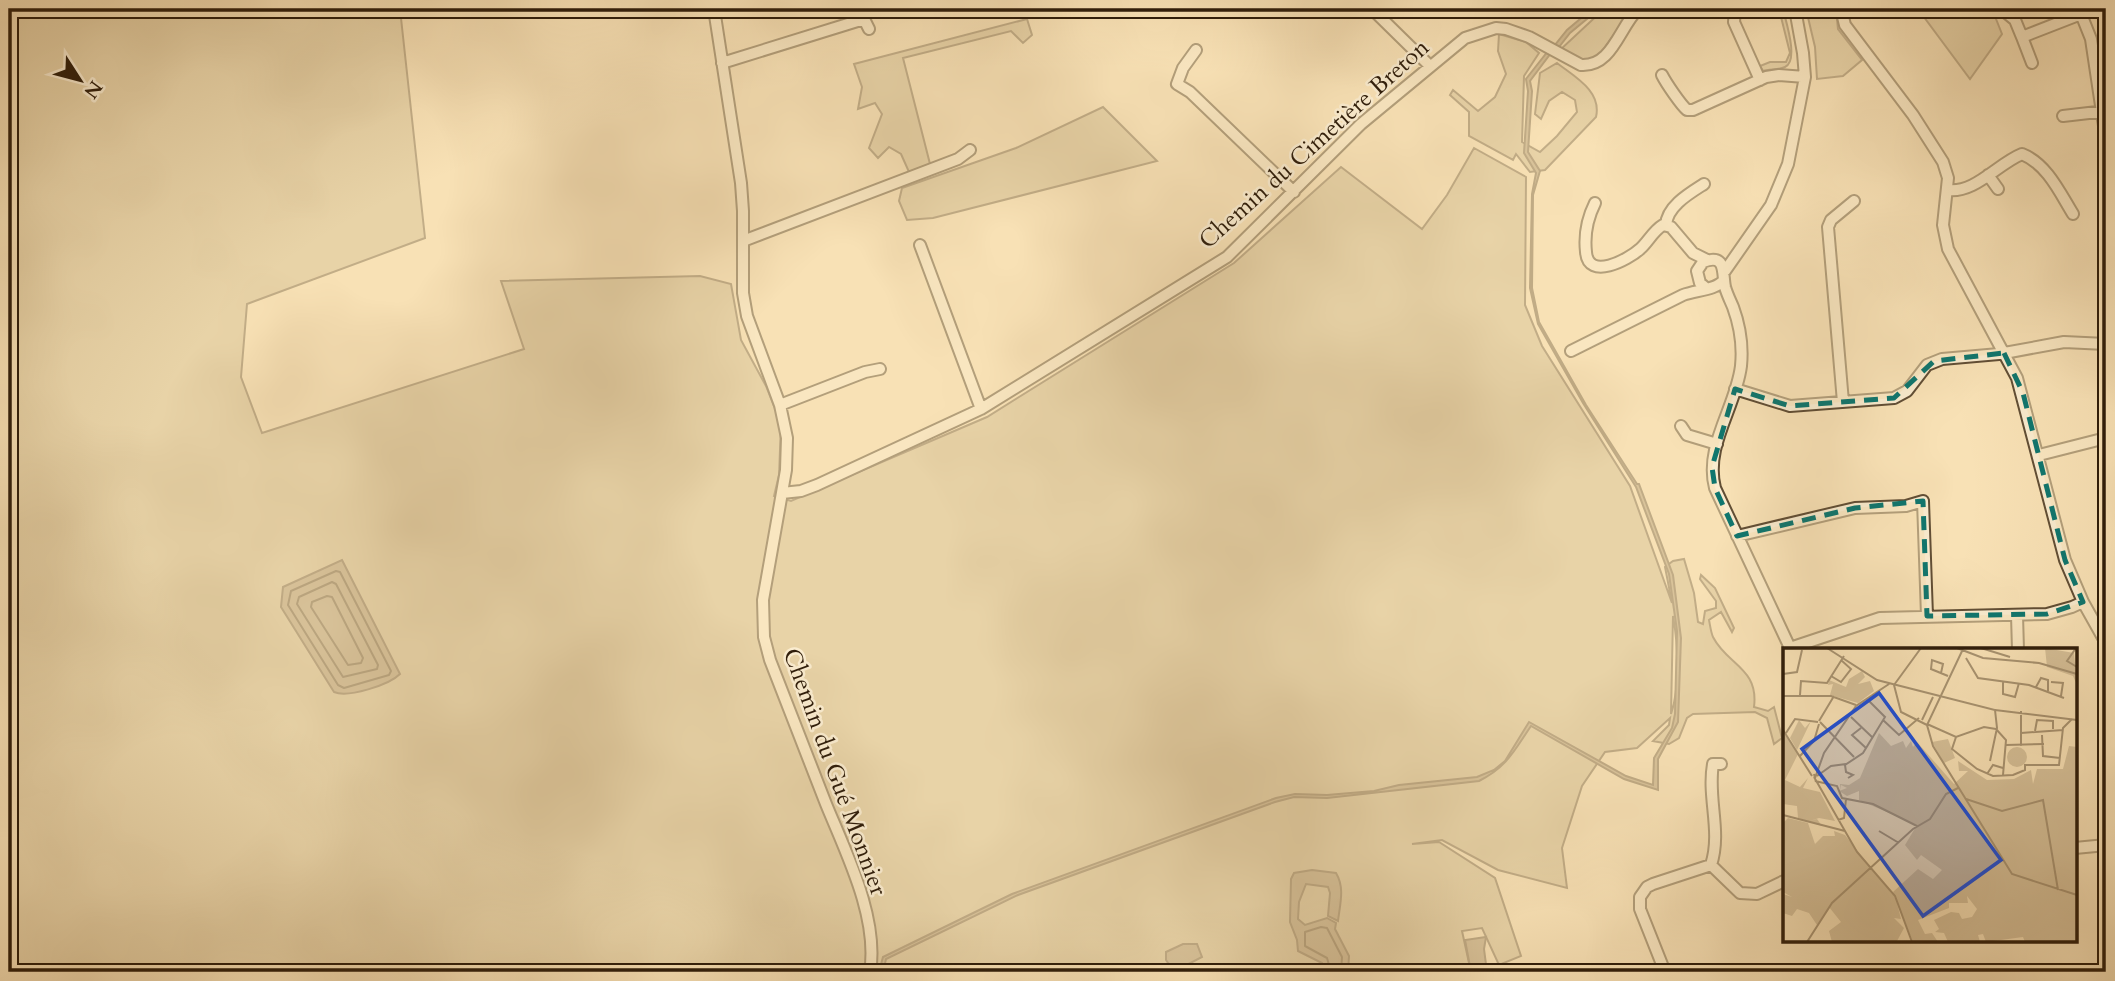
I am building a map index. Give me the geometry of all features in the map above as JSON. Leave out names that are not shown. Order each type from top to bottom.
[{"type":"street","name":"Chemin du Gué Monnier","points":[[714,9],[741,183],[743,293],[747,316],[780,405],[788,452],[764,600],[764,636],[770,660],[857,880],[872,952],[870,972]]},
{"type":"street","points":[[1368,9],[1374,11],[1430,66]]},
{"type":"street","name":"Chemin du Cimetière Breton","points":[[782,493],[801,491],[817,485],[981,409],[1227,257],[1361,124],[1465,38],[1496,29],[1506,29],[1529,37],[1580,65],[1596,64],[1607,54],[1638,9]]},
{"type":"street","points":[[1735,9],[1734,22],[1760,80]]},
{"type":"street","points":[[1571,351],[1684,295],[1718,282],[1763,218],[1783,179],[1805,77],[1804,53],[1795,9]]},
{"type":"street","points":[[1841,9],[1845,25],[1913,115],[1946,170],[1943,225],[1948,249],[2004,353],[2022,393],[2065,560],[2082,602],[2106,643]]},
{"type":"street","points":[[2004,11],[2015,20],[2032,63]]},
{"type":"street","points":[[2022,37],[2080,12],[2091,39],[2104,111],[2106,139]]},
{"type":"street","points":[[722,63],[864,19],[869,29]]},
{"type":"street","points":[[1196,50],[1182,68],[1177,84],[1190,92],[1294,192]]},
{"type":"street","points":[[1662,75],[1680,105],[1687,110],[1693,110],[1760,80],[1779,75],[1805,77]]},
{"type":"street","points":[[2063,116],[2104,111]]},
{"type":"street","points":[[743,241],[958,159],[970,150]]},
{"type":"street","points":[[1947,190],[1960,190],[2022,154],[2032,158],[2052,180],[2073,214]]},
{"type":"street","points":[[1988,175],[1998,189]]},
{"type":"street","points":[[1667,225],[1667,217],[1671,211],[1704,184]]},
{"type":"street","points":[[1843,402],[1828,226],[1831,220],[1854,201]]},
{"type":"street","points":[[1595,203],[1586,223],[1586,253],[1590,262],[1598,267],[1608,266],[1634,254],[1658,228],[1667,225],[1674,229],[1728,296],[1741,335],[1741,364],[1713,459],[1712,478],[1790,648]]},
{"type":"street","points":[[920,246],[981,409]]},
{"type":"street","points":[[1684,295],[1705,267],[1736,253]]},
{"type":"street","points":[[1705,267],[1718,282]]},
{"type":"street","points":[[1735,389],[1790,406],[1901,396],[1922,370],[1934,361],[2004,353],[2064,342],[2106,344]]},
{"type":"street","points":[[780,405],[880,369]]},
{"type":"street","points":[[1681,426],[1687,435],[1717,444]]},
{"type":"street","points":[[2039,455],[2106,438]]},
{"type":"street","points":[[1737,536],[1855,508],[1906,506],[1923,501],[1927,616]]},
{"type":"street","points":[[1793,648],[1880,618],[2047,614],[2082,602]]},
{"type":"street","points":[[2017,615],[2018,648]]},
{"type":"street","points":[[1711,864],[1716,833],[1710,781],[1713,764],[1721,764]]},
{"type":"street","points":[[2076,848],[2106,845]]},
{"type":"street","points":[[1711,864],[1740,893],[1757,894],[1783,881]]},
{"type":"street","points":[[1665,972],[1640,909],[1640,897],[1647,887],[1711,864]]},
{"type":"highlighted area","points":[[2004,353],[2023,393],[2065,560],[2083,602],[2047,614],[1927,616],[1923,501],[1855,508],[1737,536],[1715,488],[1712,467],[1735,389],[1790,406],[1894,398],[1934,361]]},
{"type":"shaded area","points":[[9,9],[400,9],[425,238],[247,304],[241,377],[262,433],[524,349],[501,281],[700,276],[731,284],[741,340],[766,386],[781,424],[779,475],[774,496],[791,501],[987,417],[1234,263],[1341,167],[1422,229],[1447,195],[1474,148],[1526,177],[1525,305],[1542,346],[1630,486],[1672,603],[1665,567],[1673,561],[1684,559],[1694,593],[1698,622],[1703,624],[1705,611],[1716,608],[1716,601],[1700,579],[1701,575],[1715,588],[1734,628],[1732,632],[1721,612],[1709,620],[1713,637],[1747,675],[1752,684],[1754,707],[1768,711],[1774,707],[1782,738],[1774,744],[1767,718],[1755,712],[1693,714],[1687,718],[1679,738],[1669,744],[1653,741],[1669,725],[1670,718],[1637,748],[1605,752],[1582,786],[1562,848],[1567,888],[1498,870],[1442,840],[1412,844],[1439,842],[1495,878],[1521,956],[1499,965],[1482,928],[1462,931],[1471,972],[9,972]],"holes":[[[1673,616],[1677,679],[1671,714]]]},
{"type":"shaded area","points":[[1604,9],[1632,9],[1595,61],[1584,63],[1560,50]]},
{"type":"shaded area","points":[[1779,9],[1783,9],[1787,23],[1791,57],[1785,67],[1763,71],[1760,66],[1770,62],[1786,62],[1790,53]]},
{"type":"shaded area","points":[[1806,9],[1836,9],[1838,29],[1862,60],[1843,76],[1817,79],[1815,47]]},
{"type":"shaded area","points":[[1918,9],[1992,9],[2002,34],[1970,79]]},
{"type":"shaded area","points":[[1027,19],[1032,35],[1023,43],[1011,31],[903,58],[930,164],[909,172],[901,154],[889,147],[878,158],[869,148],[882,114],[875,103],[858,109],[862,87],[854,64]]},
{"type":"shaded area","points":[[1499,34],[1526,42],[1539,53],[1524,76],[1522,142],[1540,152],[1577,112],[1575,100],[1562,92],[1549,101],[1541,119],[1535,114],[1540,73],[1557,63],[1579,79],[1595,100],[1596,117],[1545,170],[1530,172],[1516,154],[1513,160],[1469,136],[1469,112],[1450,95],[1453,90],[1478,111],[1495,97],[1506,74],[1498,51]]},
{"type":"shaded area","points":[[1103,107],[1157,161],[933,218],[907,220],[899,201],[902,188],[1016,148]]},
{"type":"water","points":[[1592,9],[1599,9],[1570,33],[1559,47],[1555,45],[1567,30]]},
{"type":"water","points":[[1548,51],[1551,53],[1530,81],[1532,91],[1528,152],[1540,171],[1533,195],[1532,288],[1539,322],[1586,405],[1639,484],[1673,575],[1681,638],[1678,722],[1658,759],[1658,790],[1624,779],[1531,726],[1503,764],[1479,781],[1327,798],[1294,797],[1275,802],[1018,895],[886,959],[883,972],[879,972],[883,957],[1012,894],[1276,798],[1295,794],[1327,795],[1374,791],[1399,785],[1477,777],[1494,770],[1505,761],[1529,722],[1626,776],[1653,785],[1654,758],[1672,728],[1675,714],[1677,631],[1669,574],[1636,487],[1583,403],[1538,324],[1530,288],[1532,194],[1536,173],[1524,153],[1528,91],[1526,79]]},
{"type":"water","points":[[342,560],[400,674],[378,686],[349,693],[334,692],[281,607],[283,587]]},
{"type":"water","points":[[1312,870],[1336,873],[1341,890],[1338,921],[1328,916],[1328,887],[1306,884],[1299,902],[1298,919],[1305,925],[1327,918],[1336,923],[1335,929],[1349,956],[1348,972],[1325,972],[1322,963],[1298,951],[1290,922],[1291,879],[1294,873]]},
{"type":"water","points":[[1486,937],[1484,949],[1487,972],[1471,972],[1465,940]]},
{"type":"water","points":[[1183,944],[1197,944],[1202,957],[1179,969],[1171,967],[1166,960],[1166,952]]}]
